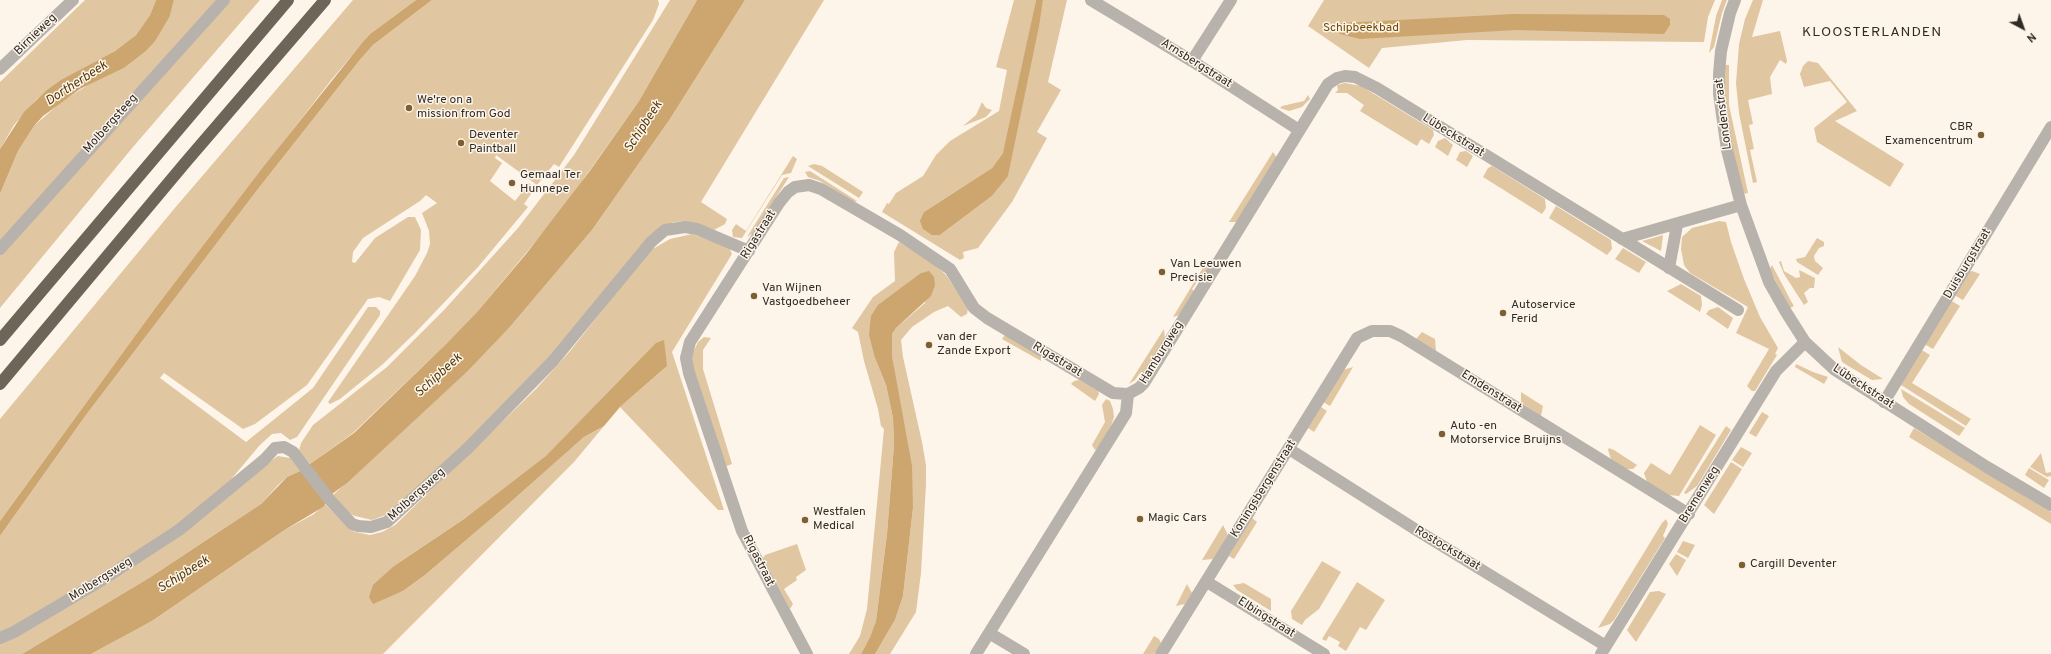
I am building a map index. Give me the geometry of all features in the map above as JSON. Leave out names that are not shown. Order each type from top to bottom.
[{"type":"highway","points":[[0,340],[288,0]]},
{"type":"highway","points":[[0,384],[185,163],[325,0]]},
{"type":"street","name":"Birnieweg","points":[[0,69],[73,0]]},
{"type":"street","name":"Molbergsteeg","points":[[0,249],[224,0]]},
{"type":"street","name":"Arnsbergstraat","points":[[1091,0],[1192,61],[1299,130]]},
{"type":"street","points":[[1192,61],[1231,0]]},
{"type":"street","name":"Londenstraat","points":[[1735,0],[1730,13],[1721,51],[1719,94],[1728,150],[1741,205]]},
{"type":"street","name":"Lübeckstraat","points":[[1299,130],[1328,84],[1337,78],[1345,76],[1355,77],[1377,88],[1738,310]]},
{"type":"street","name":"Duisburgstraat","points":[[1884,402],[2051,127]]},
{"type":"street","name":"Hamburgweg","points":[[976,654],[1126,413],[1128,394],[1140,388],[1144,384],[1299,130]]},
{"type":"street","name":"Rigastraat","points":[[807,654],[742,531],[686,365],[686,351],[690,342],[779,202],[788,192],[803,185],[809,185],[821,189],[942,262],[955,275],[974,308],[987,318],[1113,393],[1128,394]]},
{"type":"street","points":[[1622,239],[1677,225],[1741,205]]},
{"type":"street","name":"Lübeckstraat","points":[[1741,205],[1769,282],[1805,342],[1835,370],[2051,505]]},
{"type":"street","points":[[1669,268],[1677,225]]},
{"type":"street","name":"Molbergsweg","points":[[0,638],[14,632],[89,588],[179,530],[264,460],[275,448],[289,449],[344,517],[358,526],[378,526],[396,516],[468,448],[553,361],[651,242],[665,230],[685,226],[697,229],[749,251]]},
{"type":"street","name":"Koningsbergenstraat","points":[[1162,654],[1357,338],[1372,331]]},
{"type":"street","name":"Emdenstraat","points":[[1372,331],[1390,331],[1401,336],[1689,514]]},
{"type":"street","name":"Bremenweg","points":[[1604,650],[1776,371],[1805,342]]},
{"type":"street","name":"Rostockstraat","points":[[1289,450],[1604,650]]},
{"type":"street","name":"Elbingstraat","points":[[1207,582],[1324,654]]},
{"type":"street","points":[[989,633],[1024,654]]},
{"type":"green space","points":[[85,0],[156,0],[150,15],[136,35],[115,51],[80,70],[37,99],[14,125],[0,149],[0,82]]},
{"type":"green space","points":[[174,0],[218,0],[0,242],[0,194],[18,151],[34,126],[62,101],[90,84],[124,68],[145,52],[170,16]]},
{"type":"green space","points":[[230,0],[260,0],[133,147],[0,308],[0,254]]},
{"type":"green space","points":[[353,0],[416,0],[370,34],[332,79],[156,307],[0,521],[0,419],[174,209]]},
{"type":"green space","points":[[432,0],[658,0],[659,4],[653,20],[559,167],[554,164],[537,185],[496,155],[495,158],[502,163],[490,181],[515,201],[529,183],[535,188],[524,204],[528,207],[478,267],[416,332],[383,364],[340,399],[330,404],[328,402],[415,276],[427,253],[430,244],[429,231],[422,213],[437,203],[426,195],[420,201],[363,238],[353,252],[352,262],[355,263],[375,238],[408,217],[415,217],[421,230],[420,250],[390,301],[379,297],[368,299],[307,385],[255,424],[243,429],[164,373],[160,378],[246,442],[313,388],[368,307],[376,307],[380,311],[380,315],[297,437],[290,440],[281,433],[272,434],[259,446],[223,489],[186,520],[136,553],[0,634],[0,536],[86,415],[258,189],[359,61],[373,45]]},
{"type":"green space","points":[[670,0],[697,0],[639,101],[560,212],[477,312],[445,345],[353,433],[310,464],[299,451],[301,443],[313,425],[387,367],[444,310],[518,228],[574,155]]},
{"type":"green space","points":[[745,0],[824,0],[701,202],[727,219],[725,224],[714,230],[686,221],[674,222],[659,228],[545,364],[489,423],[391,513],[372,520],[346,512],[333,495],[468,371],[509,328],[592,230],[670,119]]},
{"type":"green space","points":[[1014,0],[1036,0],[1007,141],[1003,153],[992,168],[924,212],[940,235],[992,196],[1008,175],[1043,0],[1067,0],[1048,82],[1061,90],[1037,132],[1047,138],[1012,202],[978,248],[963,252],[964,258],[960,260],[882,212],[887,203],[889,204],[896,193],[923,176],[936,155],[950,141],[999,111],[1007,70],[996,67]]},
{"type":"green space","name":"Schipbeekbad","points":[[1324,0],[1715,0],[1708,17],[1704,42],[1467,40],[1382,48],[1369,68],[1308,26]]},
{"type":"green space","points":[[1722,0],[1727,0],[1722,13],[1714,47],[1709,53],[1716,16]]},
{"type":"green space","points":[[1753,0],[1763,0],[1752,37],[1780,31],[1787,61],[1786,64],[1780,60],[1770,77],[1772,94],[1748,100],[1753,124],[1749,125],[1754,149],[1750,150],[1757,182],[1753,183],[1739,113],[1736,83],[1739,44],[1745,19]]},
{"type":"green space","points":[[1808,61],[1818,63],[1857,111],[1835,121],[1904,164],[1890,187],[1817,142],[1814,128],[1847,102],[1830,81],[1804,87],[1800,74],[1803,66]]},
{"type":"green space","points":[[1724,65],[1729,65],[1729,105],[1748,193],[1743,194],[1737,176],[1724,102]]},
{"type":"green space","points":[[1345,83],[1361,86],[1433,130],[1434,135],[1429,144],[1421,139],[1417,146],[1360,111],[1364,105],[1347,93],[1335,93],[1338,90],[1337,85]]},
{"type":"green space","points":[[1308,95],[1310,99],[1302,107],[1289,111],[1280,108],[1282,106],[1304,101]]},
{"type":"green space","points":[[982,102],[986,108],[992,110],[986,117],[963,126],[976,115]]},
{"type":"green space","points":[[1445,138],[1453,145],[1448,156],[1435,147],[1438,141]]},
{"type":"green space","points":[[1466,151],[1473,156],[1467,167],[1456,160],[1460,152]]},
{"type":"green space","points":[[1273,152],[1277,158],[1238,222],[1229,222]]},
{"type":"green space","points":[[793,156],[797,159],[791,173],[782,175],[742,238],[733,237],[732,230],[736,224],[746,231]]},
{"type":"green space","points":[[814,164],[822,166],[863,192],[859,198],[808,166]]},
{"type":"green space","points":[[1492,166],[1545,199],[1546,208],[1542,214],[1483,177],[1488,168]]},
{"type":"green space","points":[[810,171],[857,201],[853,202],[820,181],[808,177],[805,172]]},
{"type":"green space","points":[[789,177],[753,233],[747,237],[784,178]]},
{"type":"green space","points":[[1556,206],[1611,240],[1612,249],[1607,255],[1549,218]]},
{"type":"green space","points":[[1719,221],[1726,222],[1731,242],[1744,279],[1760,317],[1778,348],[1775,354],[1777,355],[1755,391],[1752,391],[1747,386],[1769,349],[1736,333],[1748,307],[1690,273],[1684,265],[1681,249],[1682,237],[1692,228]]},
{"type":"green space","points":[[692,234],[729,247],[732,254],[672,352],[724,510],[718,510],[620,407],[667,366],[464,519],[394,566],[373,603],[403,591],[425,575],[584,437],[604,426],[574,462],[383,654],[91,654],[152,621],[283,531],[314,514],[325,504],[349,529],[355,532],[370,535],[382,532],[395,525],[536,389],[571,350],[649,251],[670,239]]},
{"type":"green space","points":[[1663,235],[1661,251],[1642,241]]},
{"type":"green space","points":[[1817,238],[1824,242],[1824,246],[1819,248],[1814,256],[1815,261],[1823,268],[1818,275],[1797,262],[1796,259],[1805,257]]},
{"type":"green space","points":[[899,242],[931,261],[946,275],[968,308],[967,314],[961,317],[948,306],[934,312],[912,327],[901,340],[903,357],[926,465],[926,484],[921,573],[916,612],[890,654],[875,654],[895,620],[903,596],[913,508],[892,356],[892,334],[896,328],[925,303],[927,272],[921,273],[875,358],[886,385],[893,418],[894,445],[887,534],[876,621],[861,654],[849,654],[860,636],[867,609],[884,429],[881,426],[858,332],[852,328],[873,297],[895,281],[894,252]]},
{"type":"green space","points":[[1623,248],[1646,262],[1639,273],[1615,259]]},
{"type":"green space","points":[[1207,261],[1209,268],[1192,289],[1195,292],[1180,315],[1173,317]]},
{"type":"green space","points":[[1781,261],[1784,271],[1796,278],[1800,277],[1799,270],[1815,278],[1814,288],[1810,288],[1804,293],[1808,302],[1804,305],[1784,274],[1779,262]]},
{"type":"green space","points":[[1772,265],[1794,306],[1790,308],[1770,269]]},
{"type":"green space","points":[[1972,271],[1980,274],[1963,300],[1954,295],[1967,273]]},
{"type":"green space","points":[[1681,284],[1701,296],[1702,305],[1700,312],[1667,291]]},
{"type":"green space","points":[[1950,300],[1960,306],[1933,349],[1924,344]]},
{"type":"green space","points":[[1718,307],[1733,318],[1728,329],[1706,314],[1709,310]]},
{"type":"green space","points":[[1164,329],[1165,339],[1144,373],[1141,372],[1135,380],[1129,384]]},
{"type":"green space","points":[[1422,332],[1435,339],[1436,351],[1416,339]]},
{"type":"green space","points":[[1005,335],[1041,357],[1041,361],[1002,339]]},
{"type":"green space","points":[[704,337],[711,338],[703,350],[703,369],[732,464],[727,466],[725,464],[691,364],[692,355],[698,342]]},
{"type":"green space","points":[[1838,347],[1861,365],[1883,379],[1872,380],[1842,362]]},
{"type":"green space","points":[[1920,349],[1930,355],[1912,383],[1971,419],[1966,426],[1901,385]]},
{"type":"green space","points":[[1796,364],[1828,377],[1824,384],[1795,367]]},
{"type":"green space","points":[[1353,367],[1330,406],[1323,402],[1343,370]]},
{"type":"green space","points":[[1079,380],[1098,391],[1099,394],[1095,401],[1071,384],[1074,381]]},
{"type":"green space","points":[[1901,389],[1965,428],[1959,436],[1909,404],[1903,397]]},
{"type":"green space","points":[[1521,392],[1543,406],[1541,416],[1521,403]]},
{"type":"green space","points":[[1106,399],[1110,401],[1114,417],[1111,426],[1098,448],[1095,450],[1092,445],[1105,422],[1102,405]]},
{"type":"green space","points":[[1321,407],[1327,411],[1314,432],[1308,428]]},
{"type":"green space","points":[[1762,412],[1769,416],[1756,437],[1749,433]]},
{"type":"green space","points":[[1700,425],[1716,435],[1679,496],[1669,495],[1647,482],[1644,473],[1651,463],[1670,475]]},
{"type":"green space","points":[[1726,426],[1731,430],[1697,486],[1686,494],[1684,493]]},
{"type":"green space","points":[[1914,428],[2051,512],[2051,524],[1909,437]]},
{"type":"green space","points":[[1741,447],[1752,453],[1743,467],[1732,460]]},
{"type":"green space","points":[[1609,448],[1637,465],[1633,469],[1626,469],[1611,459],[1608,450]]},
{"type":"green space","points":[[2041,453],[2046,473],[2051,472],[2051,476],[2047,477],[2030,467]]},
{"type":"green space","points":[[278,456],[290,458],[300,471],[287,477],[261,504],[149,578],[22,654],[0,654],[0,642],[17,636]]},
{"type":"green space","points":[[1731,462],[1742,469],[1714,514],[1704,505]]},
{"type":"green space","points":[[2029,468],[2049,480],[2044,488],[2025,475]]},
{"type":"green space","points":[[1252,518],[1257,522],[1234,559],[1229,556]]},
{"type":"green space","points":[[1666,519],[1668,524],[1663,536],[1665,538],[1614,620],[1610,624],[1598,628],[1662,523]]},
{"type":"green space","points":[[1223,525],[1228,535],[1213,559],[1202,560]]},
{"type":"green space","points":[[1683,541],[1695,545],[1688,558],[1677,552]]},
{"type":"green space","points":[[797,544],[806,570],[796,577],[797,580],[784,589],[793,604],[790,609],[763,558],[765,555]]},
{"type":"green space","points":[[1676,554],[1686,560],[1677,576],[1669,564]]},
{"type":"green space","points":[[1322,561],[1341,572],[1319,609],[1305,620],[1302,625],[1292,619],[1291,611]]},
{"type":"green space","points":[[1357,582],[1385,600],[1366,630],[1360,627],[1346,651],[1338,646],[1340,642],[1329,636],[1326,641],[1322,639]]},
{"type":"green space","points":[[1244,583],[1271,599],[1271,611],[1237,590],[1233,585]]},
{"type":"green space","points":[[1187,584],[1192,593],[1185,604],[1176,606]]},
{"type":"green space","points":[[1659,591],[1666,594],[1636,642],[1627,630],[1650,592]]},
{"type":"green space","points":[[1154,636],[1159,639],[1161,643],[1154,654],[1143,654]]},
{"type":"water","name":"Dortherbeek","points":[[156,0],[174,0],[170,16],[155,41],[145,52],[124,68],[80,89],[43,116],[34,126],[18,151],[0,194],[0,149],[24,112],[47,90],[61,80],[115,51],[136,35],[150,15]]},
{"type":"water","points":[[416,0],[432,0],[373,45],[359,61],[258,189],[86,415],[0,536],[0,521],[156,307],[264,166],[370,34]]},
{"type":"water","name":"Schipbeek","points":[[697,0],[745,0],[670,119],[592,230],[509,328],[468,371],[347,483],[332,494],[323,507],[283,531],[152,621],[91,654],[22,654],[149,578],[261,504],[287,477],[300,471],[354,433],[445,345],[477,312],[526,254],[589,172],[639,101]]},
{"type":"water","points":[[1036,0],[1043,0],[1039,26],[1008,176],[992,196],[940,235],[932,235],[923,229],[920,221],[924,212],[992,168],[1003,153]]},
{"type":"water","points":[[1514,14],[1664,15],[1670,19],[1670,25],[1664,34],[1516,30],[1360,39],[1340,34],[1334,27],[1341,23]]},
{"type":"water","points":[[929,271],[934,277],[935,285],[931,296],[896,328],[892,334],[892,356],[912,466],[913,508],[903,596],[895,620],[875,654],[861,654],[876,621],[887,534],[894,445],[893,418],[886,385],[875,358],[869,335],[871,316],[878,305],[921,273]]},
{"type":"water","points":[[664,340],[667,366],[620,407],[604,426],[584,437],[425,575],[403,591],[373,604],[369,597],[373,585],[394,566],[464,519],[546,456],[656,343]]},
{"type":"place","name":"We're on a mission from God","points":[[409,108]]},
{"type":"place","name":"CBR Examencentrum","points":[[1981,135]]},
{"type":"place","name":"Deventer Paintball","points":[[461,143]]},
{"type":"place","name":"Gemaal Ter Hunnepe","points":[[512,183]]},
{"type":"place","name":"Van Leeuwen Precisie","points":[[1162,272]]},
{"type":"place","name":"Van Wijnen Vastgoedbeheer","points":[[754,296]]},
{"type":"place","name":"Autoservice Ferid","points":[[1503,313]]},
{"type":"place","name":"van der Zande Export","points":[[929,345]]},
{"type":"place","name":"Auto -en Motorservice Bruijns","points":[[1442,434]]},
{"type":"place","name":"Magic Cars","points":[[1140,519]]},
{"type":"place","name":"Westfalen Medical","points":[[805,520]]},
{"type":"place","name":"Cargill Deventer","points":[[1742,565]]},
{"type":"district","name":"KLOOSTERLANDEN","points":[[1872,33]]}]
